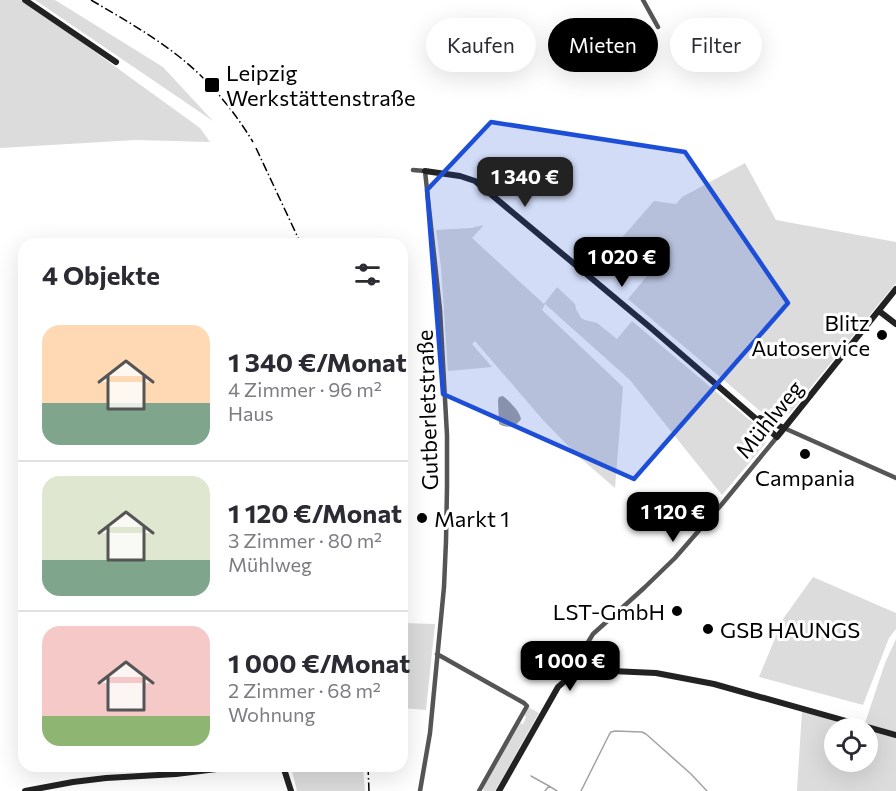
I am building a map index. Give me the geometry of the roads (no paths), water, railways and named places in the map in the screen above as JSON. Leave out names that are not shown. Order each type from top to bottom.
[{"type":"street","points":[[25,0],[116,62]]},
{"type":"street","points":[[643,0],[653,18]]},
{"type":"street","points":[[413,170],[460,176],[475,181],[777,436]]},
{"type":"street","name":"Gutberletstraße","points":[[420,791],[428,750],[446,564],[447,435],[440,310],[425,171]]},
{"type":"street","name":"Mühlweg","points":[[587,670],[588,642],[593,634],[675,558],[722,504],[896,289]]},
{"type":"street","points":[[879,311],[896,324]]},
{"type":"street","points":[[748,411],[896,478]]},
{"type":"street","points":[[437,654],[526,706],[479,791]]},
{"type":"street","points":[[499,791],[558,687],[571,676],[587,670],[656,673],[714,684],[896,735]]},
{"type":"street","points":[[25,791],[95,779],[196,772]]},
{"type":"street","points":[[285,772],[291,791]]},
{"type":"waterway","points":[[581,791],[609,735],[615,731],[646,734],[707,791]]},
{"type":"waterway","points":[[531,776],[549,786]]},
{"type":"waterway","points":[[545,791],[549,786],[557,791]]},
{"type":"railway","points":[[91,0],[146,33],[188,64],[219,95],[253,142]]},
{"type":"railway","points":[[256,148],[298,238]]},
{"type":"railway","points":[[368,772],[369,791]]},
{"type":"place","name":"Leipzig Werkstättenstraße","points":[[212,85]]},
{"type":"place","name":"Blitz Autoservice","points":[[882,335]]},
{"type":"place","name":"Campania","points":[[805,454]]},
{"type":"place","name":"Markt 1","points":[[422,518]]},
{"type":"place","name":"LST-GmbH","points":[[677,611]]},
{"type":"place","name":"GSB HAUNGS","points":[[708,629]]}]
